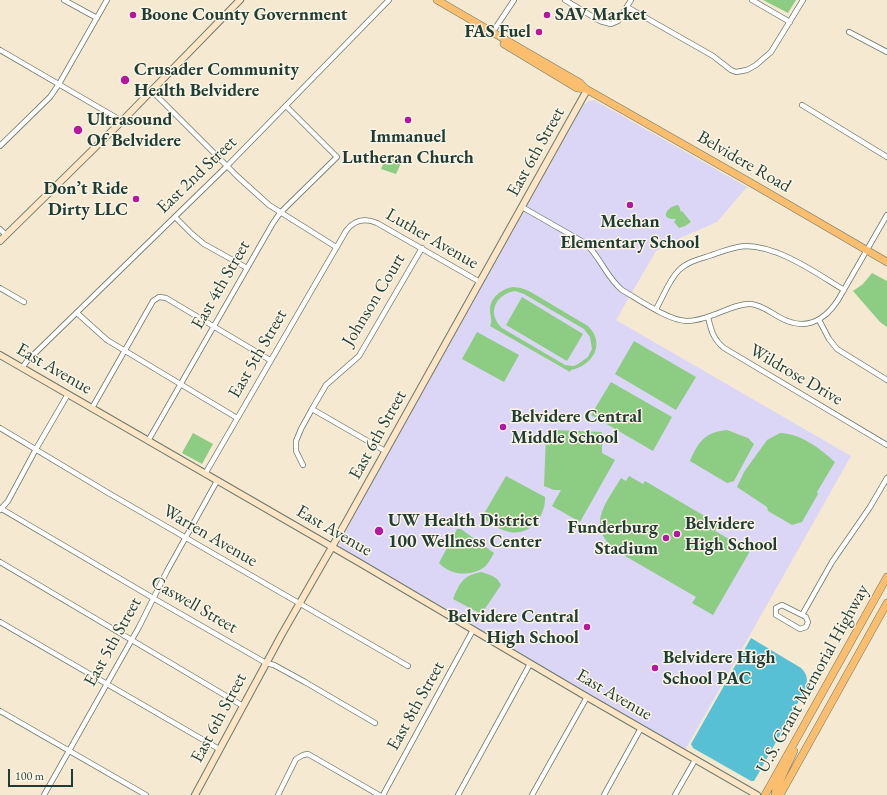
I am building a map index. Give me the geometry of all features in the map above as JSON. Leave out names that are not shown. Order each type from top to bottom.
[{"type":"main road","name":"Belvidere Road","points":[[437,0],[580,83],[587,90],[887,262]]},
{"type":"main road","name":"U.S. Grant Memorial Highway","points":[[765,795],[887,577]]},
{"type":"main road","name":"U.S. Grant Memorial Highway","points":[[780,795],[887,603]]},
{"type":"main road","points":[[775,795],[776,789],[801,738],[803,727]]},
{"type":"street","points":[[64,0],[97,18]]},
{"type":"street","points":[[0,146],[50,97],[107,0]]},
{"type":"street","points":[[0,241],[122,121],[240,0]]},
{"type":"street","name":"East 2nd Street","points":[[22,368],[76,313],[227,166],[389,0]]},
{"type":"street","points":[[492,33],[514,0]]},
{"type":"street","points":[[565,0],[608,24],[614,24],[618,21],[631,0]]},
{"type":"street","points":[[752,0],[790,22]]},
{"type":"street","points":[[627,7],[713,56],[734,72],[740,72],[760,63],[771,52],[803,0]]},
{"type":"street","points":[[849,32],[887,52]]},
{"type":"street","points":[[0,50],[122,121]]},
{"type":"street","points":[[152,90],[227,166],[269,205],[336,247]]},
{"type":"street","name":"East 6th Street","points":[[195,795],[266,663],[587,90]]},
{"type":"street","points":[[802,105],[887,157]]},
{"type":"street","name":"East 4th Street","points":[[148,441],[273,223],[280,213],[337,157],[286,106]]},
{"type":"street","points":[[522,207],[585,243],[592,250],[614,284],[622,290],[656,309],[680,320],[691,321],[708,317],[742,305],[750,304],[761,306],[781,318],[795,323],[805,323],[819,320],[830,311],[844,290],[887,215]]},
{"type":"street","points":[[175,216],[204,244],[247,268]]},
{"type":"street","name":"Luther Avenue","points":[[336,247],[348,228],[358,222],[366,220],[377,223],[480,282]]},
{"type":"street","points":[[0,229],[6,235]]},
{"type":"street","name":"East 5th Street","points":[[205,474],[336,247]]},
{"type":"street","points":[[656,309],[676,274],[684,266],[696,260],[730,249],[743,247],[755,247],[783,255],[844,290]]},
{"type":"street","name":"Johnson Court","points":[[303,465],[296,451],[296,441],[301,429],[326,385],[359,356],[422,248]]},
{"type":"street","points":[[0,288],[24,302]]},
{"type":"street","points":[[92,408],[154,301],[159,297],[166,298],[270,360]]},
{"type":"street","points":[[76,313],[107,340],[237,418]]},
{"type":"street","name":"Wildrose Drive","points":[[708,317],[715,340],[724,348],[887,444]]},
{"type":"street","points":[[819,320],[829,339],[837,349],[887,380]]},
{"type":"street","name":"East Avenue","points":[[0,355],[757,795]]},
{"type":"street","points":[[0,509],[8,501],[68,394]]},
{"type":"street","points":[[312,409],[385,452]]},
{"type":"street","name":"Warren Avenue","points":[[0,428],[110,494],[408,666]]},
{"type":"street","points":[[802,615],[828,570],[870,507],[887,478]]},
{"type":"street","name":"East 5th Street","points":[[44,795],[132,640],[153,598],[217,481]]},
{"type":"street","name":"Caswell Street","points":[[0,509],[266,663],[274,665],[306,682],[375,723]]},
{"type":"street","points":[[0,562],[243,706]]},
{"type":"street","points":[[782,604],[802,615],[807,619],[808,624],[805,628],[800,629],[778,617],[775,611],[777,606],[782,604]]},
{"type":"street","points":[[0,622],[220,749]]},
{"type":"street","name":"East 8th Street","points":[[382,795],[473,630]]},
{"type":"street","points":[[458,795],[530,664]]},
{"type":"street","points":[[532,795],[587,697]]},
{"type":"street","points":[[0,711],[146,795]]},
{"type":"street","points":[[604,795],[641,728]]},
{"type":"street","points":[[278,795],[296,759],[302,755],[308,754],[379,795]]},
{"type":"street","points":[[675,795],[695,760]]},
{"type":"shaded area","points":[[594,100],[747,187],[717,222],[680,238],[656,251],[616,320],[851,456],[685,750],[342,550],[339,544],[583,106],[588,101]]},
{"type":"green space","points":[[763,0],[796,0],[788,13]]},
{"type":"green space","points":[[386,157],[402,161],[396,174],[381,169]]},
{"type":"green space","points":[[677,205],[679,206],[681,212],[682,211],[691,222],[679,228],[674,222],[676,219],[671,219],[666,216],[667,211]]},
{"type":"green space","points":[[872,273],[887,281],[887,327],[880,322],[853,291],[863,284]]},
{"type":"green space","points":[[509,288],[521,288],[529,291],[588,326],[596,340],[596,347],[591,359],[570,372],[490,326],[490,306],[494,298],[500,292]],"holes":[[[515,291],[524,294],[584,329],[590,337],[592,349],[588,357],[574,366],[565,365],[502,328],[497,322],[494,310],[498,300],[508,293]]]},
{"type":"green space","points":[[522,297],[583,334],[567,361],[506,325]]},
{"type":"green space","points":[[477,332],[519,355],[504,382],[462,359]]},
{"type":"green space","points":[[634,341],[696,377],[676,410],[615,374]]},
{"type":"green space","points":[[611,382],[672,417],[653,451],[591,415]]},
{"type":"green space","points":[[552,430],[602,432],[602,453],[615,460],[580,522],[552,506],[561,490],[554,490],[544,486],[546,436]]},
{"type":"green space","points":[[727,430],[748,438],[754,444],[734,481],[727,483],[690,461],[696,448],[703,439],[713,433]]},
{"type":"green space","points":[[193,433],[213,444],[202,464],[182,453]]},
{"type":"green space","points":[[780,433],[803,439],[835,462],[817,492],[818,494],[802,522],[792,525],[768,511],[767,507],[737,487],[744,472],[767,440]]},
{"type":"green space","points":[[506,476],[545,497],[545,504],[540,517],[530,528],[524,531],[510,532],[502,530],[482,517]]},
{"type":"green space","name":"Funderburg Stadium","points":[[629,476],[643,484],[645,481],[719,524],[715,531],[750,551],[713,615],[692,603],[696,597],[613,549],[605,539],[601,530],[600,522],[605,504],[621,478],[626,481]]},
{"type":"green space","points":[[457,529],[461,529],[494,553],[485,567],[478,571],[466,574],[449,570],[439,563]]},
{"type":"green space","points":[[481,572],[495,578],[501,585],[482,613],[479,613],[453,599],[460,584],[466,578]]},
{"type":"water","points":[[751,638],[801,668],[806,675],[807,680],[805,690],[754,781],[751,781],[693,748],[691,744]]},
{"type":"place","name":"Boone County Government","points":[[133,15]]},
{"type":"place","name":"SAV Market","points":[[547,15]]},
{"type":"place","name":"FAS Fuel","points":[[539,32]]},
{"type":"place","name":"Crusader Community Health Belvidere","points":[[125,80]]},
{"type":"place","name":"Immanuel Lutheran Church","points":[[408,120]]},
{"type":"place","name":"Ultrasound Of Belvidere","points":[[78,130]]},
{"type":"place","name":"Don’t Ride Dirty LLC","points":[[136,199]]},
{"type":"place","name":"Meehan Elementary School","points":[[630,205]]},
{"type":"place","name":"Belvidere Central Middle School","points":[[503,427]]},
{"type":"place","name":"UW Health District 100 Wellness Center","points":[[379,531]]},
{"type":"place","name":"Belvidere High School","points":[[677,534]]},
{"type":"place","name":"Funderburg Stadium","points":[[666,538]]},
{"type":"place","name":"Belvidere Central High School","points":[[587,627]]},
{"type":"place","name":"Belvidere High School PAC","points":[[655,668]]}]
